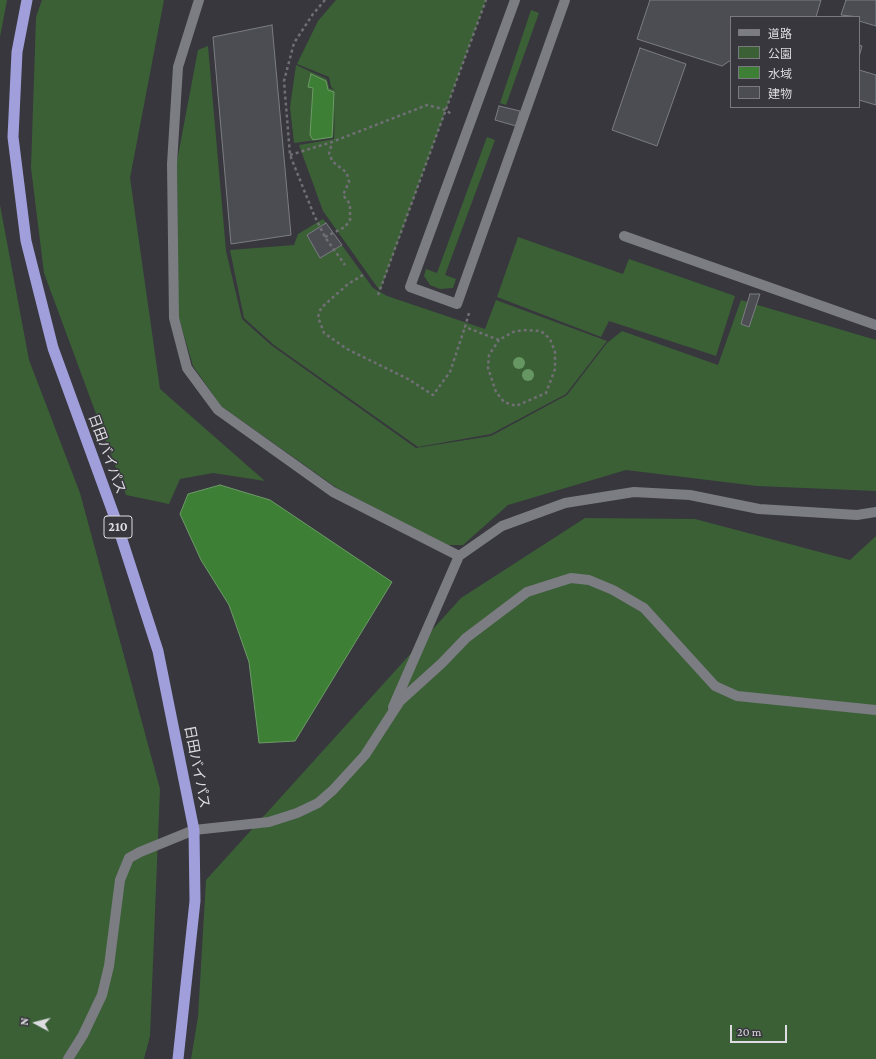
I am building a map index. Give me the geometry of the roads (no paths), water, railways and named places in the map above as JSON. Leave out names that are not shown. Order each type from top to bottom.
[{"type":"highway","name":"日田バイパス","points":[[27,0],[17,52],[13,137],[26,241],[53,348],[115,518],[158,651],[194,830],[195,901],[178,1059]]},
{"type":"street","points":[[199,0],[178,67],[172,164],[174,318],[187,368],[218,410],[333,492],[460,556]]},
{"type":"street","points":[[515,0],[410,287],[457,304],[565,0]]},
{"type":"street","points":[[624,236],[876,325]]},
{"type":"street","points":[[388,718],[460,556],[502,526],[565,503],[634,492],[690,495],[758,509],[857,515],[876,512]]},
{"type":"street","points":[[68,1059],[83,1035],[102,995],[109,966],[120,880],[129,858],[194,830],[269,822],[297,813],[318,803],[333,790],[365,755],[400,700],[442,663],[466,638],[527,592],[571,578],[589,580],[613,590],[644,608],[715,686],[736,696],[876,710]]},
{"type":"water","points":[[311,74],[326,81],[328,90],[334,92],[332,137],[313,140],[310,135],[313,88],[308,87]]},
{"type":"water","points":[[220,485],[270,500],[392,582],[295,741],[259,743],[249,662],[229,605],[201,560],[180,514],[188,494]]}]
